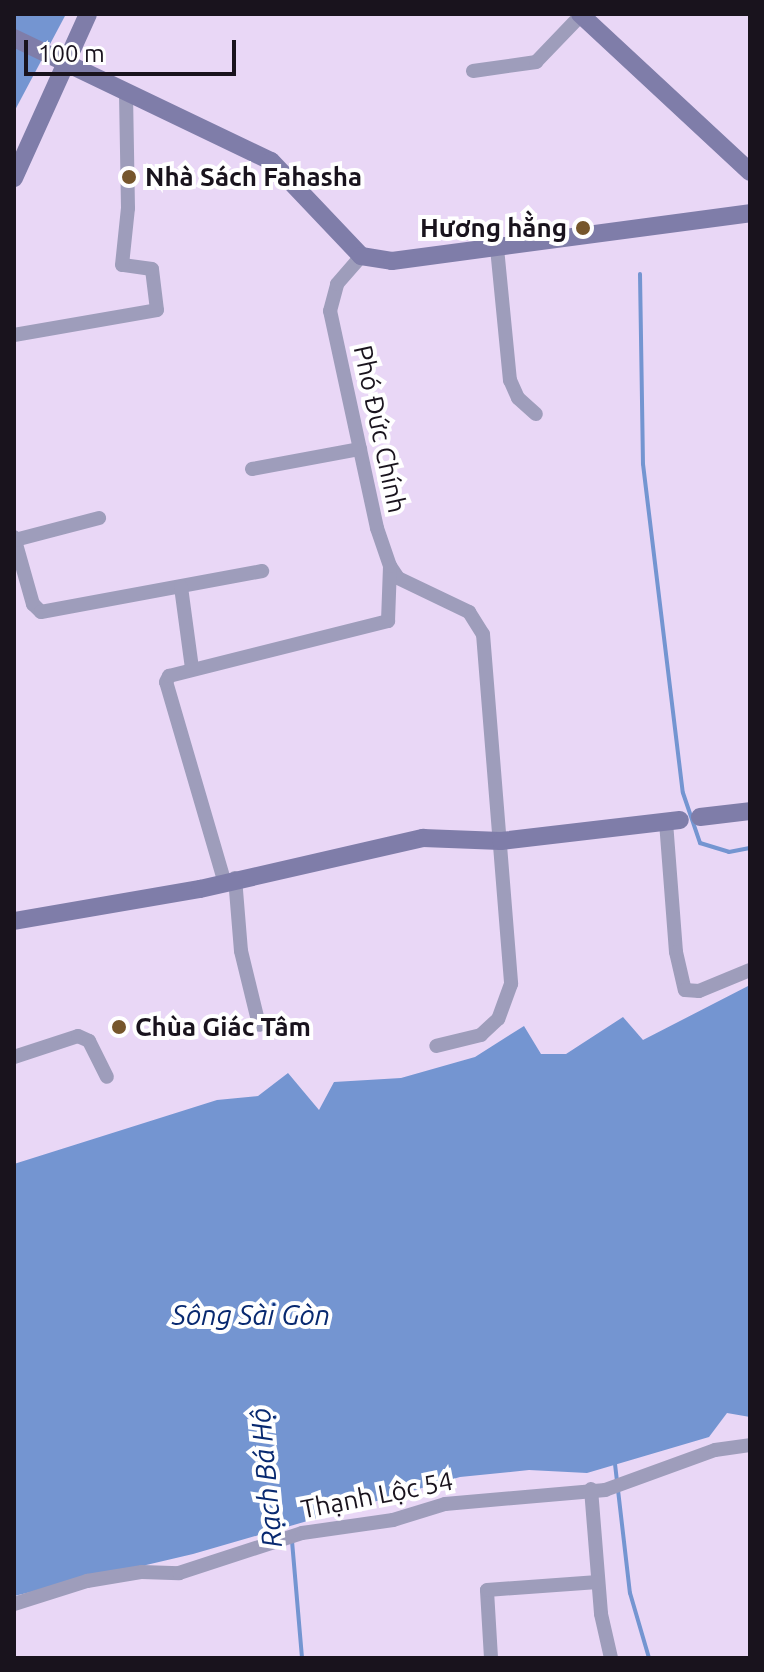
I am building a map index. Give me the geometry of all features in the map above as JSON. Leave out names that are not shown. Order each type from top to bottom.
[{"type":"street","points":[[14,178],[56,58],[88,14]]},
{"type":"street","points":[[473,71],[536,62],[580,15],[750,172]]},
{"type":"street","points":[[14,38],[271,161],[361,256],[392,261],[750,213]]},
{"type":"street","points":[[14,335],[157,310],[152,269],[122,265],[128,208],[126,92]]},
{"type":"street","points":[[497,248],[510,380],[518,398],[536,414]]},
{"type":"street","name":"Phó Đức Chính","points":[[192,668],[388,621],[390,566],[360,449],[330,311],[337,284],[361,256]]},
{"type":"street","points":[[252,469],[360,449]]},
{"type":"street","points":[[99,518],[14,538],[33,604],[41,612],[262,571]]},
{"type":"street","points":[[390,566],[398,578],[469,612],[483,634],[511,984],[498,1019],[481,1035],[436,1046]]},
{"type":"street","points":[[181,587],[192,668],[166,682],[230,879],[241,951],[259,1025]]},
{"type":"street","points":[[14,921],[423,838],[501,841],[750,811]]},
{"type":"street","points":[[673,821],[676,952],[685,990],[699,991],[750,970]]},
{"type":"street","points":[[14,1057],[78,1036],[89,1041],[107,1077]]},
{"type":"street","name":"Thạnh Lộc 54","points":[[14,1604],[87,1581],[179,1573],[301,1534],[393,1520],[445,1504],[625,1486],[646,1471],[715,1450],[750,1445]]},
{"type":"street","points":[[591,1489],[598,1582],[611,1658]]},
{"type":"street","points":[[491,1658],[487,1590],[598,1582]]},
{"type":"water","points":[[14,14],[66,14],[14,112]]},
{"type":"water","name":"Sông Sài Gòn","points":[[750,985],[750,1417],[727,1413],[709,1437],[587,1473],[529,1470],[460,1477],[193,1554],[14,1596],[14,1164],[217,1100],[258,1096],[288,1073],[319,1110],[334,1082],[401,1078],[475,1057],[524,1026],[541,1054],[566,1054],[623,1017],[643,1040]]},
{"type":"waterway","points":[[640,274],[643,464],[683,793],[700,843],[729,852],[750,848]]},
{"type":"waterway","points":[[615,1464],[630,1593],[649,1658]]},
{"type":"waterway","name":"Rạch Bá Hộ","points":[[292,1541],[302,1658]]},
{"type":"place","name":"Nhà Sách Fahasha","points":[[129,177]]},
{"type":"place","name":"Hương hằng","points":[[583,228]]},
{"type":"place","name":"Chùa Giác Tâm","points":[[119,1027]]}]
